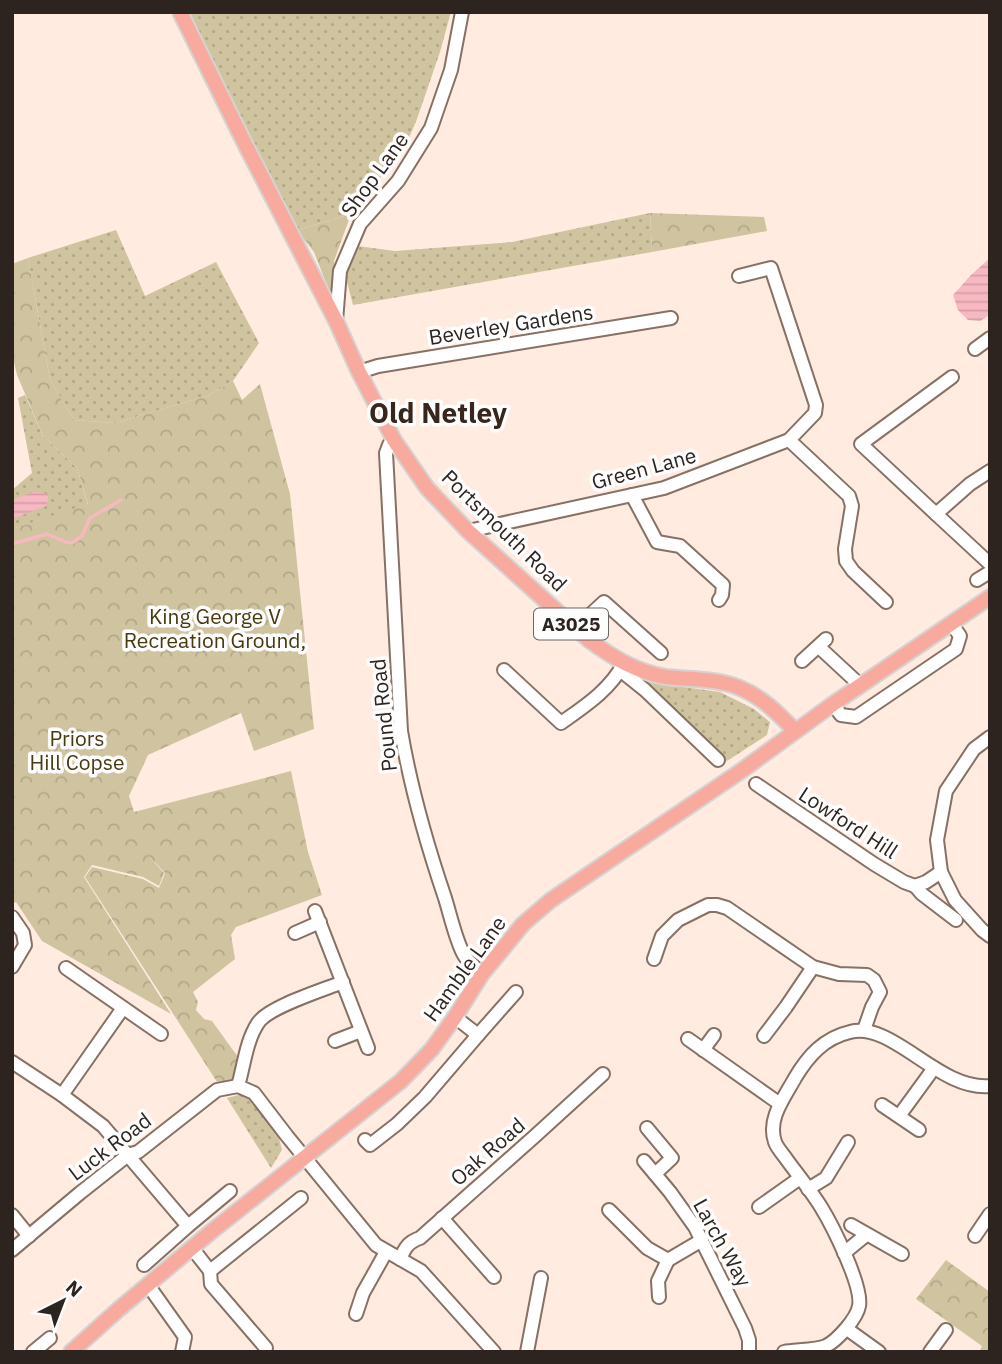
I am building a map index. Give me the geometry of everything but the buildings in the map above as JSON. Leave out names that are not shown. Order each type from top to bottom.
[{"type":"main road","name":"Portsmouth Road","points":[[180,12],[394,440],[427,488],[468,531],[622,667],[664,677],[711,680],[739,687],[761,700],[795,731]]},
{"type":"main road","name":"Hamble Lane","points":[[71,1352],[192,1248],[401,1081],[432,1049],[482,974],[523,924],[551,900],[990,597]]},
{"type":"street","name":"Shop Lane","points":[[336,321],[340,271],[360,224],[398,181],[431,128],[451,70],[462,12]]},
{"type":"street","name":"Green Lane","points":[[468,531],[664,488],[789,440],[815,413],[816,405],[810,383],[771,268],[738,276]]},
{"type":"street","name":"Beverley Gardens","points":[[359,372],[378,366],[671,318]]},
{"type":"street","points":[[975,349],[990,338]]},
{"type":"street","points":[[952,377],[861,444],[990,564]]},
{"type":"street","name":"Pound Road","points":[[394,440],[386,453],[401,731],[409,777],[426,841],[464,955],[482,974]]},
{"type":"street","points":[[789,440],[849,496],[852,506],[845,549],[846,561],[886,602]]},
{"type":"street","points":[[936,514],[970,484],[990,471]]},
{"type":"street","points":[[632,495],[657,542],[680,546],[723,585],[719,600]]},
{"type":"street","points":[[977,580],[990,572]]},
{"type":"street","points":[[576,628],[604,603],[661,653]]},
{"type":"street","points":[[834,704],[841,715],[856,717],[956,649],[960,636],[951,623]]},
{"type":"street","points":[[802,661],[822,643],[860,685]]},
{"type":"street","points":[[504,676],[561,723],[600,694],[622,667],[718,760]]},
{"type":"street","points":[[990,737],[974,749],[946,790],[937,840],[941,872],[955,900],[990,936]]},
{"type":"street","name":"Lowford Hill","points":[[762,785],[874,864],[915,886],[956,920]]},
{"type":"street","points":[[915,886],[941,872]]},
{"type":"street","points":[[654,959],[662,936],[678,920],[708,905],[727,908],[813,967],[839,974],[867,975],[874,980],[880,992],[864,1030]]},
{"type":"street","points":[[12,917],[25,939],[23,949],[12,967]]},
{"type":"street","points":[[295,933],[318,917],[369,1048]]},
{"type":"street","points":[[742,935],[749,923]]},
{"type":"street","points":[[764,1036],[813,967]]},
{"type":"street","points":[[66,968],[160,1034]]},
{"type":"street","points":[[342,982],[263,1016],[250,1038],[238,1086],[254,1093],[376,1245],[421,1271],[494,1352]]},
{"type":"street","points":[[365,1140],[370,1145],[425,1097],[516,992]]},
{"type":"street","points":[[62,1095],[123,1008]]},
{"type":"street","points":[[455,1017],[478,1035]]},
{"type":"street","points":[[784,1352],[825,1346],[847,1329],[859,1306],[858,1286],[821,1207],[775,1143],[774,1117],[802,1065],[822,1044],[850,1032],[864,1030],[881,1035],[962,1083],[978,1087],[990,1086]]},
{"type":"street","points":[[335,1041],[361,1031]]},
{"type":"street","points":[[703,1050],[714,1035]]},
{"type":"street","points":[[688,1039],[780,1104]]},
{"type":"street","points":[[12,1062],[103,1126],[188,1226]]},
{"type":"street","points":[[899,1116],[934,1068]]},
{"type":"street","name":"Oak Road","points":[[400,1259],[412,1240],[420,1238],[603,1074]]},
{"type":"street","name":"Luck Road","points":[[12,1250],[80,1192],[128,1155],[138,1152],[217,1090],[238,1086]]},
{"type":"street","points":[[882,1105],[919,1130]]},
{"type":"street","points":[[647,1128],[672,1158],[655,1174]]},
{"type":"street","points":[[759,1207],[804,1184],[827,1178],[848,1142]]},
{"type":"street","name":"Larch Way","points":[[644,1161],[695,1227],[745,1328],[749,1352]]},
{"type":"street","points":[[144,1265],[230,1191]]},
{"type":"street","points":[[210,1270],[280,1207],[301,1198]]},
{"type":"street","points":[[609,1210],[647,1248],[668,1259]]},
{"type":"street","points":[[975,1236],[990,1214]]},
{"type":"street","points":[[12,1215],[29,1236]]},
{"type":"street","points":[[442,1218],[494,1277]]},
{"type":"street","points":[[851,1225],[902,1254]]},
{"type":"street","points":[[844,1253],[866,1235]]},
{"type":"street","points":[[659,1297],[658,1281],[668,1259],[702,1240]]},
{"type":"street","points":[[192,1248],[210,1270],[211,1284],[266,1348]]},
{"type":"street","points":[[356,1314],[363,1293],[386,1252]]},
{"type":"street","points":[[527,1352],[541,1278]]},
{"type":"street","points":[[148,1285],[185,1337],[182,1352]]},
{"type":"street","points":[[847,1329],[879,1352]]},
{"type":"street","points":[[930,1352],[946,1330]]},
{"type":"street","points":[[33,1352],[50,1338]]},
{"type":"green space","points":[[189,12],[451,12],[440,52],[405,147],[351,214],[297,230]]},
{"type":"green space","points":[[650,213],[652,252],[353,305],[346,278],[357,246],[395,251],[512,242]]},
{"type":"green space","points":[[650,213],[764,217],[767,231],[652,252]]},
{"type":"green space","points":[[351,214],[334,261],[335,291],[330,293],[314,252],[297,230]]},
{"type":"green space","points":[[116,230],[145,296],[216,262],[259,343],[233,381],[207,396],[115,423],[74,420],[50,380],[28,258]]},
{"type":"green space","points":[[28,258],[50,380],[74,420],[115,423],[207,396],[233,381],[242,400],[260,384],[290,494],[314,729],[254,751],[241,713],[148,755],[129,796],[134,812],[291,771],[308,852],[322,895],[236,927],[231,935],[235,959],[193,992],[198,1002],[196,1010],[204,1019],[212,1021],[243,1064],[238,1082],[219,1085],[85,877],[92,867],[143,879],[159,888],[165,873],[146,853],[164,873],[159,886],[143,877],[92,865],[84,877],[171,1014],[42,941],[16,902],[12,904],[12,529],[88,504],[77,468],[43,436],[17,375],[12,353],[12,264]]},
{"type":"green space","points":[[25,395],[43,436],[77,468],[88,505],[12,529],[12,490],[32,473],[18,398]]},
{"type":"green space","points":[[639,678],[720,692],[754,709],[770,722],[767,735],[727,761],[661,696],[637,680]]},
{"type":"green space","points":[[243,1094],[253,1100],[279,1138],[282,1150],[271,1168],[227,1098]]},
{"type":"green space","points":[[946,1260],[990,1292],[990,1352],[979,1352],[982,1346],[916,1299]]},
{"type":"shaded area","points":[[990,258],[990,315],[980,321],[968,320],[958,310],[953,295]]},
{"type":"shaded area","points":[[33,492],[48,494],[46,506],[12,519],[12,500]]},
{"type":"waterway","points":[[12,544],[47,534],[72,543],[82,536],[90,518],[121,500]]},
{"type":"district","name":"Old Netley","points":[[438,413]]},
{"type":"park label","name":"King George V Recreation Ground,","points":[[215,629]]},
{"type":"park label","name":"Priors Hill Copse","points":[[77,751]]}]
